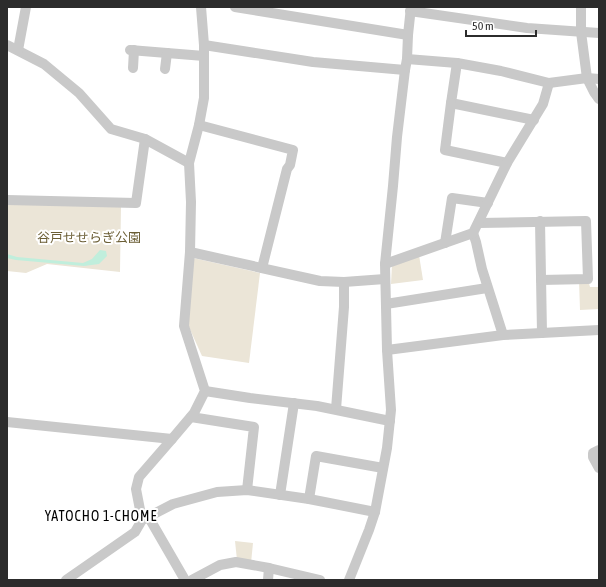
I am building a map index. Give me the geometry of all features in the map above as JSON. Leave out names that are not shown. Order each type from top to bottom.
[{"type":"street","points":[[18,50],[26,7]]},
{"type":"street","points":[[185,580],[145,518],[136,489],[139,477],[191,417],[205,391],[184,326],[190,252],[191,202],[189,163],[204,98],[204,45],[201,7]]},
{"type":"street","points":[[235,7],[408,35]]},
{"type":"street","points":[[580,7],[581,32],[587,78],[599,99]]},
{"type":"street","points":[[349,580],[375,512],[384,468],[390,421],[391,410],[384,264],[393,186],[396,137],[407,58],[411,9],[527,28],[599,34]]},
{"type":"street","points":[[7,45],[44,64],[79,93],[111,128],[145,139],[189,163]]},
{"type":"street","points":[[204,45],[313,62],[405,70]]},
{"type":"street","points":[[133,68],[132,50],[204,56]]},
{"type":"street","points":[[165,70],[167,53]]},
{"type":"street","points":[[407,58],[457,63],[501,71],[549,83],[587,78],[599,79]]},
{"type":"street","points":[[457,63],[445,150],[507,163]]},
{"type":"street","points":[[384,264],[473,233],[507,163],[543,104],[549,83]]},
{"type":"street","points":[[451,103],[534,120]]},
{"type":"street","points":[[199,125],[293,150],[262,268]]},
{"type":"street","points":[[7,200],[136,203],[145,139]]},
{"type":"street","points":[[445,243],[452,198],[488,203]]},
{"type":"street","points":[[540,221],[542,333]]},
{"type":"street","points":[[478,223],[586,221],[588,279],[541,280]]},
{"type":"street","points":[[473,233],[487,288],[503,335]]},
{"type":"street","points":[[190,252],[320,281],[344,282],[385,279]]},
{"type":"street","points":[[336,409],[344,282]]},
{"type":"street","points":[[386,304],[487,288]]},
{"type":"street","points":[[387,350],[503,335],[599,330]]},
{"type":"street","points":[[205,391],[336,409],[390,421]]},
{"type":"street","points":[[280,495],[294,403]]},
{"type":"street","points":[[191,417],[254,427],[247,490]]},
{"type":"street","points":[[7,422],[172,439]]},
{"type":"street","points":[[599,450],[593,453],[593,457],[599,468]]},
{"type":"street","points":[[310,499],[316,456],[384,468]]},
{"type":"street","points":[[66,580],[135,532],[145,518],[172,504],[217,492],[247,490],[310,499],[375,512]]},
{"type":"street","points":[[192,580],[202,577],[220,565],[236,562],[320,580]]},
{"type":"street","points":[[268,580],[269,568]]},
{"type":"green space","name":"谷戸せせらぎ公園","points":[[7,203],[121,206],[120,272],[47,264],[26,273],[7,271]]},
{"type":"green space","points":[[419,255],[423,280],[391,284],[392,264]]},
{"type":"green space","points":[[193,258],[260,273],[249,363],[202,356],[188,325]]},
{"type":"green space","points":[[579,280],[588,280],[590,287],[599,287],[599,309],[580,310]]},
{"type":"green space","points":[[235,541],[253,543],[251,563],[237,560]]},
{"type":"shaded area","points":[[100,250],[106,251],[107,256],[99,264],[84,266],[7,258],[7,254],[17,257],[83,263],[92,259]]},
{"type":"district","name":"YATOCHO 1-CHOME","points":[[101,516]]}]
